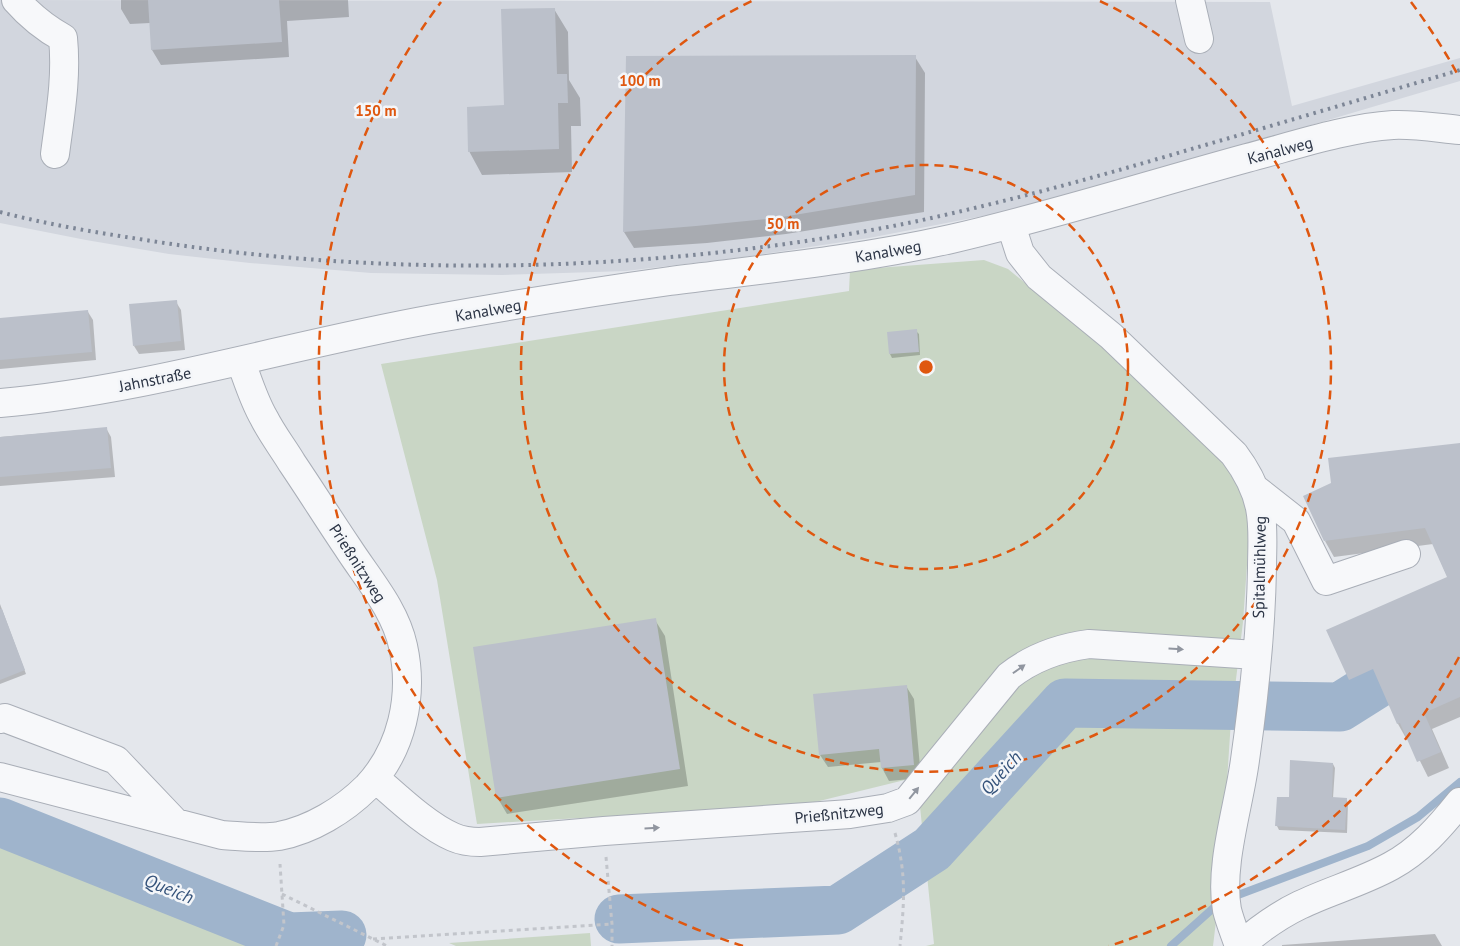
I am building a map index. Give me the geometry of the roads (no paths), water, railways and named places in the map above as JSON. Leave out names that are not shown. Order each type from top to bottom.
[{"type":"street","points":[[16,0],[46,29],[63,38],[64,85],[55,154]]},
{"type":"street","points":[[1190,0],[1199,39]]},
{"type":"street","name":"Kanalweg","points":[[309,346],[422,322],[548,300],[668,282],[834,261],[946,240],[1011,225],[1269,152],[1370,128],[1396,125],[1460,130]]},
{"type":"street","name":"Spitalmühlweg","points":[[1011,225],[1020,252],[1038,276],[1111,336],[1234,454],[1247,471],[1254,488],[1260,507],[1262,526],[1261,598],[1245,760],[1228,864],[1226,898],[1228,912],[1240,946],[1262,927],[1299,906],[1390,867],[1418,848],[1436,832],[1460,802]]},
{"type":"street","name":"Jahnstraße","points":[[0,403],[50,399],[241,362],[309,346]]},
{"type":"street","name":"Prießnitzweg","points":[[0,777],[222,834],[254,837],[278,836],[306,827],[334,813],[356,798],[383,767],[394,746],[402,724],[406,700],[407,676],[403,646],[385,603],[264,418],[241,362]]},
{"type":"street","points":[[1254,488],[1296,521],[1326,581],[1406,554]]},
{"type":"street","name":"Prießnitzweg","points":[[375,778],[435,826],[453,837],[466,842],[850,814],[888,808],[907,801],[1009,676],[1021,666],[1045,654],[1066,647],[1088,644],[1255,667]]},
{"type":"street","points":[[0,719],[5,718],[116,760],[174,821]]},
{"type":"waterway","name":"Queich","points":[[619,919],[838,910],[932,849],[1065,703],[1340,707],[1394,673]]},
{"type":"waterway","points":[[1230,898],[1368,846],[1418,817],[1460,782]]},
{"type":"waterway","name":"Queich","points":[[0,822],[289,937],[342,935]]},
{"type":"waterway","points":[[1171,946],[1219,903]]},
{"type":"waterway","points":[[289,937],[304,946]]},
{"type":"railway","points":[[0,212],[139,239],[234,252],[331,261],[429,265],[527,265],[625,261],[722,252],[819,239],[913,222],[1051,189],[1460,70]]}]
